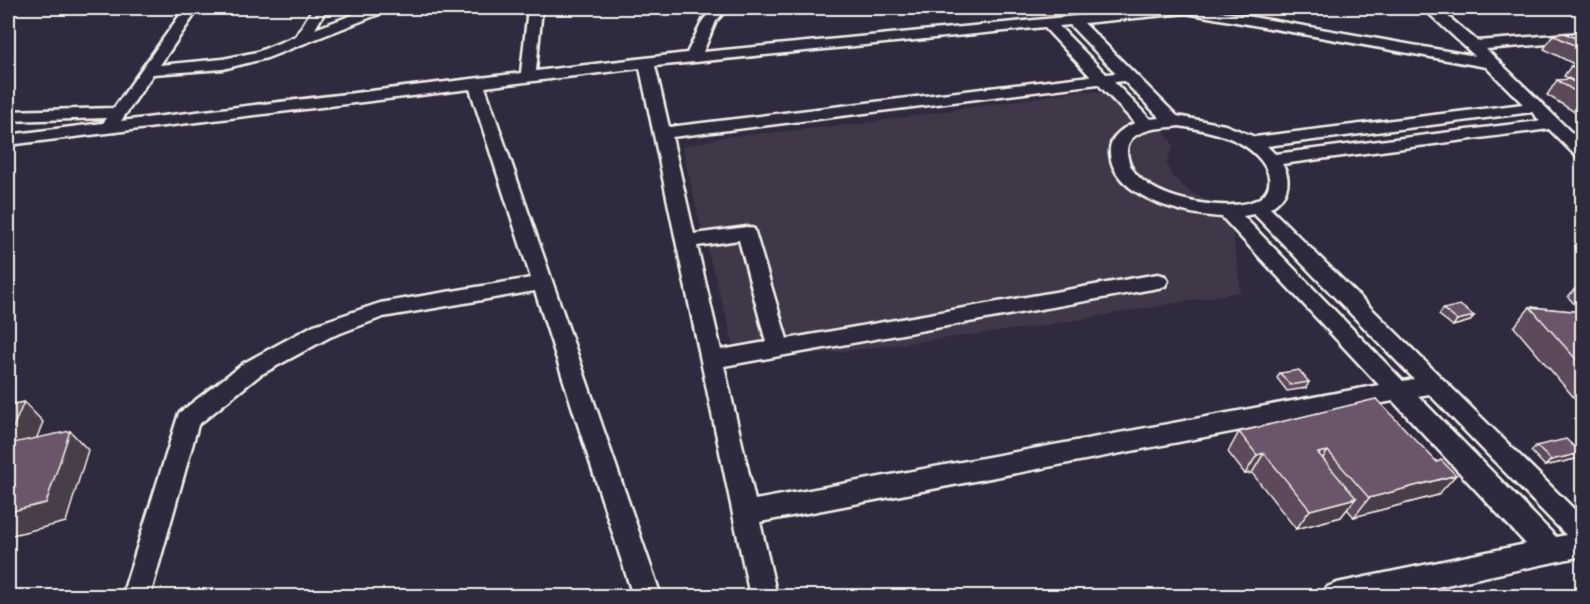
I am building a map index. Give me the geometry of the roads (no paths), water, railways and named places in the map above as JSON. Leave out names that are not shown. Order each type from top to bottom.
[{"type":"street","points":[[108,128],[192,8]]},
{"type":"street","points":[[302,39],[320,8]]},
{"type":"street","points":[[149,70],[223,64],[262,55],[382,8]]},
{"type":"street","points":[[528,76],[535,8]]},
{"type":"street","points":[[693,57],[710,20],[721,8]]},
{"type":"street","points":[[1430,8],[1474,46],[1582,152]]},
{"type":"street","points":[[8,140],[693,57],[1186,9],[1491,63]]},
{"type":"street","points":[[1073,20],[1173,122]]},
{"type":"street","points":[[1048,23],[1146,125]]},
{"type":"street","points":[[1474,46],[1582,37]]},
{"type":"street","points":[[647,63],[762,592]]},
{"type":"street","points":[[662,133],[1128,76]]},
{"type":"street","points":[[476,83],[646,597]]},
{"type":"street","points":[[1251,143],[1536,107]]},
{"type":"street","points":[[8,116],[119,113]]},
{"type":"street","points":[[1173,122],[1204,125],[1229,132],[1251,143],[1272,160],[1280,174],[1280,187],[1273,198],[1258,207],[1228,212],[1203,210],[1176,203],[1152,193],[1133,180],[1121,166],[1117,152],[1121,140],[1132,130],[1146,125],[1173,122]]},
{"type":"street","points":[[1272,160],[1559,129],[1582,129]]},
{"type":"street","points":[[1258,207],[1582,534]]},
{"type":"street","points":[[1228,212],[1551,551]]},
{"type":"street","points":[[686,241],[747,233],[779,348]]},
{"type":"street","points":[[712,360],[1158,281]]},
{"type":"street","points":[[136,597],[187,420],[252,369],[322,331],[380,310],[542,283]]},
{"type":"street","points":[[745,513],[1434,384]]},
{"type":"street","points":[[1337,597],[1582,544]]}]
